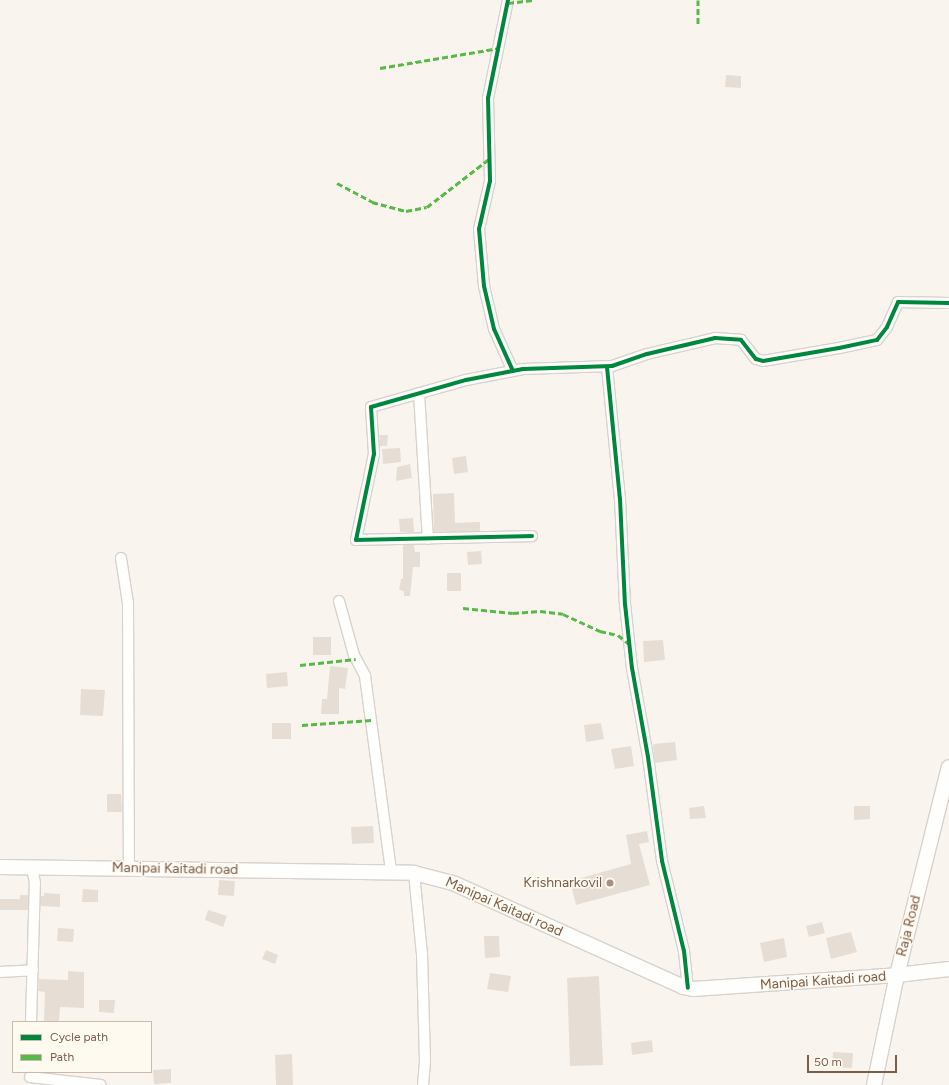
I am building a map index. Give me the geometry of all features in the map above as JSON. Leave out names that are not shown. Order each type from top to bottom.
[{"type":"main road","name":"Raja Road","points":[[874,1085],[897,975],[949,767]]},
{"type":"main road","name":"Manipai Kaitadi road","points":[[0,867],[414,873],[453,883],[688,988],[714,989],[897,975],[949,969]]},
{"type":"street","points":[[508,0],[488,98],[490,181],[479,229],[484,286],[494,329],[513,371]]},
{"type":"street","points":[[532,536],[428,540],[356,540],[374,454],[371,407],[466,380],[513,371],[607,367],[715,338],[741,340],[756,359],[763,361],[839,348],[877,340],[887,327],[898,302],[949,302]]},
{"type":"street","points":[[607,367],[620,498],[625,604],[632,668],[648,757],[662,862],[684,951],[688,988]]},
{"type":"street","points":[[419,393],[428,540]]},
{"type":"street","points":[[122,558],[128,603],[129,869]]},
{"type":"street","points":[[340,601],[354,655],[365,676],[391,872]]},
{"type":"street","points":[[31,1021],[35,883],[32,867]]},
{"type":"street","points":[[414,873],[422,954],[425,1062],[423,1085]]},
{"type":"street","points":[[0,972],[33,970]]},
{"type":"street","points":[[30,1078],[101,1085]]},
{"type":"building","points":[[726,75],[741,76],[741,88],[725,87]]},
{"type":"building","points":[[379,435],[388,435],[387,446],[380,446]]},
{"type":"building","points":[[400,448],[401,462],[383,464],[382,449]]},
{"type":"building","points":[[466,456],[468,472],[454,474],[452,458]]},
{"type":"building","points":[[410,464],[412,478],[396,481],[397,467]]},
{"type":"building","points":[[454,493],[455,523],[480,522],[480,531],[434,532],[433,494]]},
{"type":"building","points":[[413,518],[414,532],[400,532],[399,519]]},
{"type":"building","points":[[403,545],[414,545],[415,552],[420,552],[420,567],[413,567],[410,596],[404,596],[404,591],[399,590],[401,579],[403,579]]},
{"type":"building","points":[[481,551],[482,564],[468,565],[467,552]]},
{"type":"building","points":[[447,573],[461,573],[461,591],[447,591]]},
{"type":"building","points":[[313,637],[331,637],[331,655],[313,655]]},
{"type":"building","points":[[663,640],[665,660],[644,662],[643,641]]},
{"type":"building","points":[[330,666],[348,668],[345,689],[339,688],[339,714],[321,714],[322,699],[327,699]]},
{"type":"building","points":[[287,672],[288,686],[267,688],[266,674]]},
{"type":"building","points":[[81,689],[105,690],[103,716],[80,715]]},
{"type":"building","points":[[272,723],[291,723],[291,739],[272,739]]},
{"type":"building","points":[[601,723],[604,739],[586,742],[584,725]]},
{"type":"building","points":[[675,742],[677,760],[655,763],[653,744]]},
{"type":"building","points":[[631,746],[634,766],[615,769],[611,749]]},
{"type":"building","points":[[107,794],[121,794],[122,812],[107,812]]},
{"type":"building","points":[[704,806],[706,818],[690,819],[689,808]]},
{"type":"building","points":[[854,806],[870,806],[870,819],[854,820]]},
{"type":"building","points":[[373,826],[374,843],[352,844],[351,827]]},
{"type":"building","name":"Krishnarkovil","points":[[647,831],[649,842],[639,844],[650,885],[576,905],[570,881],[631,864],[626,835]]},
{"type":"building","points":[[219,880],[235,881],[234,896],[218,895]]},
{"type":"building","points":[[83,889],[98,890],[98,902],[82,902]]},
{"type":"building","points":[[44,893],[60,894],[60,907],[41,906],[41,896],[44,896]]},
{"type":"building","points":[[20,895],[28,895],[28,910],[0,910],[0,899],[20,899]]},
{"type":"building","points":[[208,910],[227,916],[223,927],[205,920]]},
{"type":"building","points":[[822,922],[825,933],[809,937],[806,926]]},
{"type":"building","points":[[58,928],[74,929],[73,942],[57,941]]},
{"type":"building","points":[[851,932],[857,952],[831,959],[826,938]]},
{"type":"building","points":[[484,936],[499,936],[500,957],[485,958]]},
{"type":"building","points":[[784,938],[787,957],[764,962],[760,943]]},
{"type":"building","points":[[266,950],[278,955],[275,964],[262,959]]},
{"type":"building","points":[[68,971],[84,972],[84,1008],[60,1007],[59,1021],[44,1021],[45,992],[38,991],[39,979],[68,980]]},
{"type":"building","points":[[490,973],[511,976],[508,992],[487,989]]},
{"type":"building","points":[[599,976],[603,1065],[570,1066],[567,978]]},
{"type":"building","points":[[99,1000],[115,1000],[114,1013],[99,1012]]},
{"type":"building","points":[[652,1040],[653,1052],[632,1055],[631,1043]]},
{"type":"building","points":[[833,1052],[853,1053],[852,1068],[832,1067]]},
{"type":"building","points":[[292,1054],[293,1085],[276,1085],[275,1055]]},
{"type":"building","points":[[171,1069],[171,1083],[154,1084],[153,1070]]},
{"type":"marked path","points":[[508,3],[533,0]]},
{"type":"marked path","points":[[698,0],[698,25]]},
{"type":"marked path","points":[[380,68],[499,48]]},
{"type":"marked path","points":[[337,183],[372,202],[406,211],[427,207],[489,159]]},
{"type":"marked path","points":[[463,608],[513,613],[540,611],[563,614],[600,631],[618,635],[629,644]]},
{"type":"marked path","points":[[300,665],[356,659]]},
{"type":"marked path","points":[[302,725],[372,720]]},
{"type":"cycle path","points":[[508,0],[488,98],[490,181],[479,229],[484,286],[494,329],[513,371]]},
{"type":"cycle path","points":[[532,536],[356,540],[374,454],[371,407],[466,380],[523,369],[612,366],[647,354],[715,338],[741,340],[756,359],[763,361],[839,348],[877,340],[887,327],[898,302],[949,303]]},
{"type":"cycle path","points":[[607,367],[620,499],[625,604],[632,668],[648,757],[662,861],[684,951],[688,988]]},
{"type":"place","name":"Krishnarkovil","points":[[610,883]]}]
